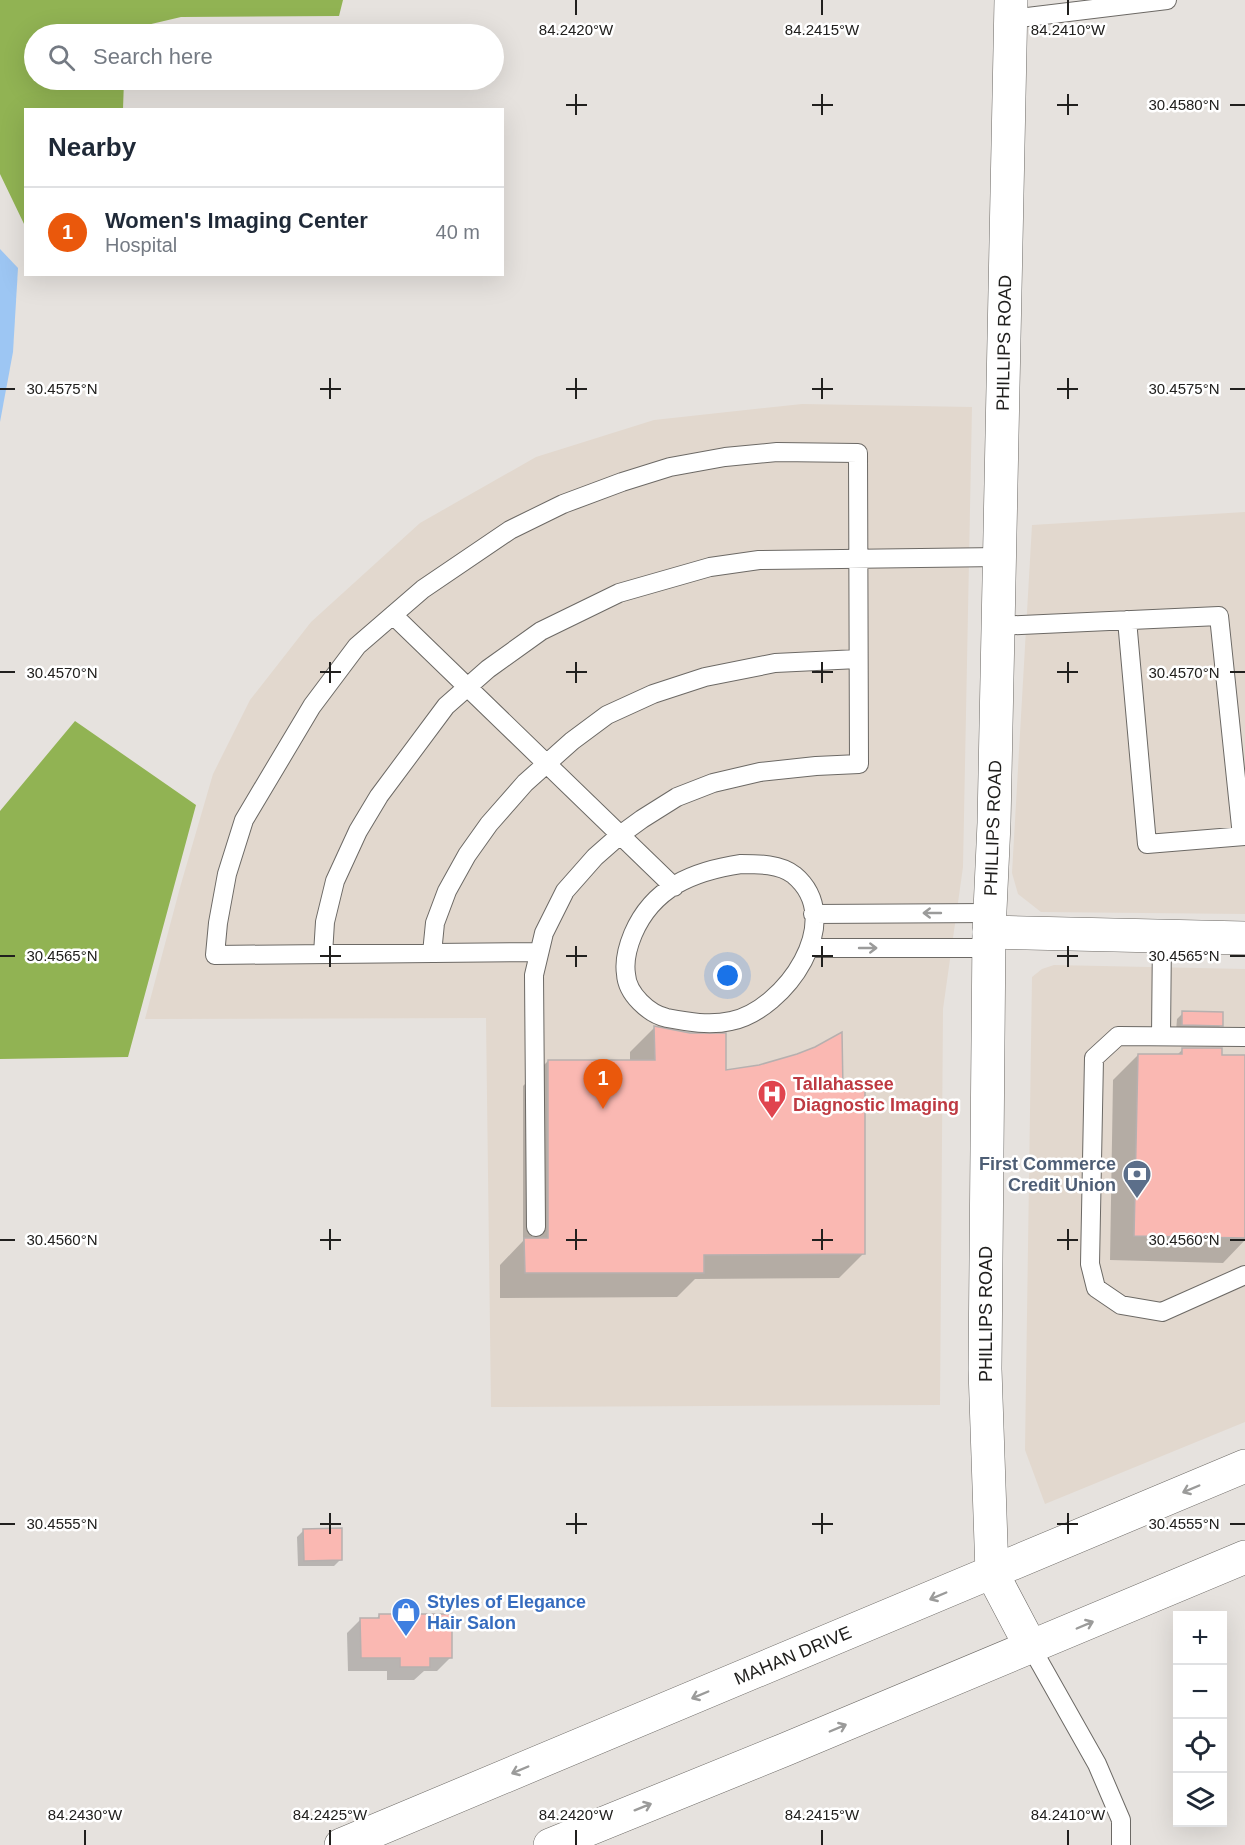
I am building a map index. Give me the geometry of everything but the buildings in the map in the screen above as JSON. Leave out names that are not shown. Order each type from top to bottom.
[{"type":"street","name":"PHILLIPS ROAD","points":[[1011,10],[990,931],[985,1369],[992,1573],[1031,1647]]},
{"type":"street","points":[[990,931],[1245,938]]},
{"type":"street","name":"MAHAN DRIVE","points":[[341,1845],[406,1833],[992,1573],[1245,1466]]},
{"type":"street","points":[[550,1845],[1245,1557]]},
{"type":"lane","points":[[1011,10],[1167,0]]},
{"type":"lane","points":[[536,1227],[534,975],[544,933],[565,891],[595,857],[620,835],[676,797],[713,783],[760,772],[859,764],[858,453],[777,452],[725,457],[670,467],[622,482],[563,504],[510,530],[423,590],[357,646],[312,706],[244,820],[227,874],[215,955],[539,952]]},
{"type":"lane","points":[[323,954],[325,922],[335,881],[358,831],[379,796],[446,706],[488,669],[541,632],[620,593],[710,567],[759,560],[1000,557]]},
{"type":"lane","points":[[393,615],[674,887]]},
{"type":"lane","points":[[998,626],[1127,620],[1219,616],[1244,836],[1147,844],[1127,620]]},
{"type":"lane","points":[[432,953],[435,923],[447,891],[466,855],[517,790],[572,741],[607,716],[653,694],[705,677],[775,663],[858,659]]},
{"type":"lane","points":[[741,864],[767,864],[793,874],[810,893],[813,914],[813,936],[807,957],[778,994],[758,1011],[731,1021],[695,1023],[661,1017],[646,1009],[632,991],[625,976],[628,946],[640,918],[656,898],[688,878],[715,868],[741,864]]},
{"type":"lane","points":[[813,914],[990,931]]},
{"type":"lane","points":[[809,948],[990,931]]},
{"type":"lane","points":[[1161,1036],[1162,936]]},
{"type":"lane","points":[[1245,1037],[1118,1036],[1094,1058],[1090,1264],[1096,1288],[1122,1305],[1162,1312],[1245,1275]]},
{"type":"lane","points":[[1031,1647],[1097,1764],[1122,1820],[1122,1845]]},
{"type":"shaded area","points":[[802,404],[972,407],[963,867],[943,1009],[940,1405],[491,1407],[486,1018],[145,1019],[213,774],[250,700],[311,622],[420,523],[536,457],[654,420]]},
{"type":"shaded area","points":[[1245,512],[1245,914],[1041,912],[1018,894],[1012,873],[1032,525]]},
{"type":"shaded area","name":"First Commerce Credit Union","points":[[1054,965],[1245,969],[1245,1422],[1045,1504],[1025,1450],[1032,977],[1042,969]]},
{"type":"green space","points":[[0,0],[343,0],[339,16],[181,17],[151,24],[24,24],[24,90],[124,90],[123,108],[24,108],[24,224],[0,174]]},
{"type":"green space","points":[[75,721],[196,805],[128,1057],[0,1059],[0,811]]},
{"type":"water","points":[[0,249],[18,268],[13,352],[0,422]]},
{"type":"place","name":"Women's Imaging Center","points":[[603,1109]]},
{"type":"place","name":"Tallahassee Diagnostic Imaging","points":[[772,1120]]},
{"type":"place","name":"First Commerce Credit Union","points":[[1137,1200]]},
{"type":"place","name":"Styles of Elegance Hair Salon","points":[[406,1638]]}]
